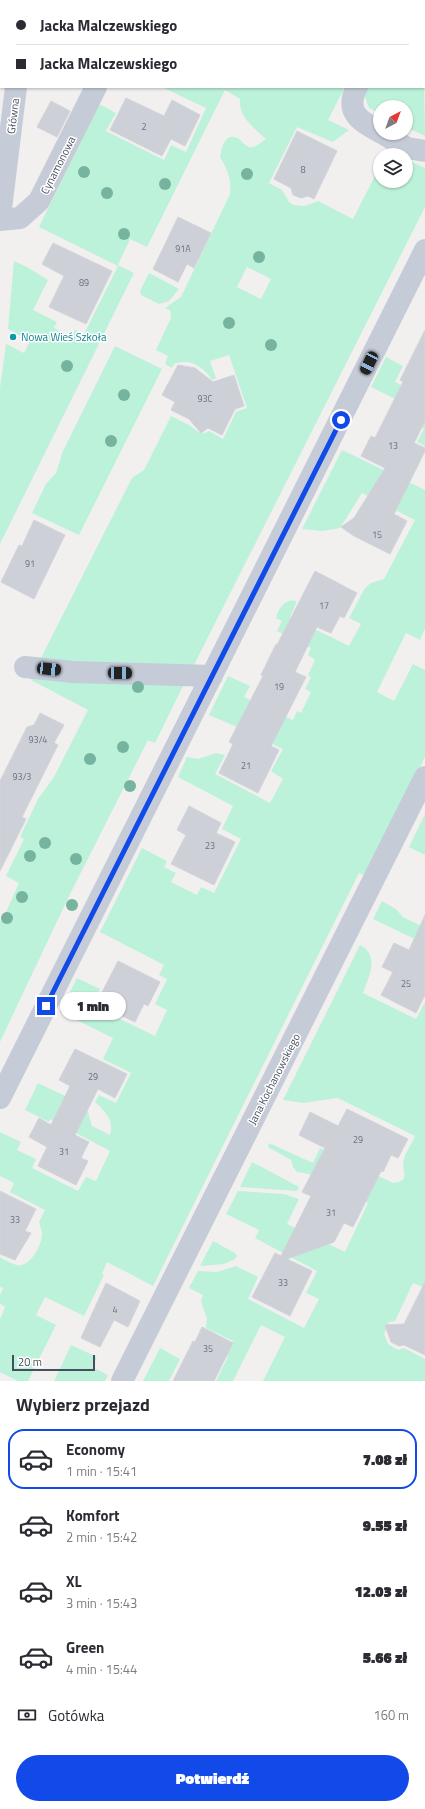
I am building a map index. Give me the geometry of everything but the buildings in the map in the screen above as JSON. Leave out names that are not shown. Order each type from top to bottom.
[{"type":"street","name":"Główna","points":[[0,217],[16,88]]},
{"type":"street","name":"Cynamonowa","points":[[0,220],[20,218],[39,201],[96,88]]},
{"type":"street","points":[[357,88],[352,102],[355,113],[359,120],[373,128]]},
{"type":"street","points":[[394,140],[407,148],[425,151]]},
{"type":"street","points":[[0,1098],[425,250]]},
{"type":"street","points":[[25,666],[74,672],[212,676]]},
{"type":"street","name":"Jana Kochanowskiego","points":[[122,1381],[425,777]]},
{"type":"green space","points":[[164,88],[344,88],[328,120],[349,130],[333,142],[297,127],[269,183],[282,190],[289,202],[294,205],[305,206],[318,201],[353,219],[373,180],[373,188],[413,188],[413,162],[425,168],[425,207],[193,667],[40,660],[132,478],[144,470],[171,416],[189,425],[200,433],[206,433],[209,431],[223,439],[236,412],[247,408],[229,355],[210,361],[216,378],[212,380],[205,371],[191,363],[180,362],[174,364],[172,368],[165,364],[168,356],[156,350],[171,318],[170,310],[165,308],[181,297],[230,194],[228,174],[220,157],[225,141],[230,137],[234,137],[239,139],[245,145],[251,147],[256,146],[266,139],[244,117],[240,105],[240,99],[225,90],[147,247],[130,239],[118,265],[134,273],[0,544],[0,388],[6,344],[24,353],[30,341],[8,329],[14,261],[48,280],[33,310],[57,322],[54,328],[71,337],[75,330],[84,334],[118,266],[39,227],[99,104],[116,113],[106,131],[164,160],[171,145],[186,152],[206,108]],"holes":[[[247,267],[271,279],[261,299],[237,287]]]},
{"type":"green space","points":[[367,88],[424,88],[425,136],[413,130],[413,100],[373,100],[373,110],[369,108],[364,94]]},
{"type":"green space","points":[[149,273],[179,289],[169,301],[159,304],[141,295],[140,291]]},
{"type":"green space","points":[[115,346],[162,369],[79,535],[32,513],[46,484],[56,473],[63,451]]},
{"type":"green space","points":[[386,357],[403,366],[395,382],[425,396],[425,446],[417,442],[424,429],[412,423],[418,410],[371,387]]},
{"type":"green space","points":[[342,450],[425,490],[425,629],[420,640],[406,633],[377,692],[394,701],[413,664],[425,670],[425,757],[366,876],[359,873],[153,1286],[107,1262],[102,1274],[104,1275],[84,1316],[45,1297],[36,1315],[56,1325],[28,1381],[18,1381],[0,1372],[0,1319],[5,1307],[0,1303],[0,1295],[3,1288],[0,1287],[0,1257],[17,1265],[22,1265],[31,1259],[40,1244],[42,1234],[39,1222],[45,1210],[10,1192],[14,1183],[0,1176],[0,1132],[21,1142],[17,1150],[36,1159],[32,1168],[78,1191],[86,1177],[96,1181],[110,1151],[50,1119],[49,1122],[25,1110],[38,1083],[86,1106],[92,1126],[110,1135],[110,1120],[106,1113],[95,1102],[99,1095],[116,1103],[131,1073],[103,1059],[113,1038],[60,1012],[77,978],[100,989],[91,1005],[155,1036],[167,1010],[155,1004],[167,979],[159,975],[164,965],[100,932],[142,848],[167,861],[164,867],[176,873],[171,882],[197,895],[201,887],[214,893],[241,839],[222,829],[233,806],[178,777],[187,757],[198,759],[216,753],[225,755],[215,774],[270,803],[283,779],[271,771],[283,749],[209,715],[228,676],[250,686],[244,697],[293,720],[297,711],[301,713],[311,692],[305,689],[311,677],[308,675],[315,660],[308,655],[311,648],[277,631],[282,621],[276,618],[279,610],[286,602],[293,600],[297,601],[290,617],[349,646],[361,624],[349,618],[365,588],[371,583],[384,579],[415,520],[362,493],[340,528],[323,531],[302,529]]},
{"type":"green space","points":[[33,675],[183,686],[155,743],[148,740],[69,896],[0,1042],[0,920],[2,921],[19,883],[6,876],[24,839],[20,837],[38,799],[54,777],[88,710],[31,680]]},
{"type":"green space","points":[[425,814],[425,855],[409,847]]},
{"type":"green space","points":[[382,901],[396,909],[403,917],[425,928],[425,944],[373,919]]},
{"type":"green space","points":[[360,945],[370,955],[371,961],[370,973],[363,993],[416,1019],[425,1002],[425,1288],[413,1283],[395,1321],[389,1322],[384,1334],[388,1344],[398,1350],[404,1348],[425,1359],[425,1381],[263,1381],[285,1337],[261,1325],[233,1381],[216,1381],[228,1357],[226,1356],[233,1341],[206,1328],[207,1319],[201,1301],[203,1295],[189,1288],[198,1271],[217,1272],[236,1266],[258,1277],[248,1299],[304,1328],[319,1299],[306,1293],[317,1271],[255,1238],[259,1230],[226,1214],[238,1191],[284,1194],[299,1199],[287,1224],[345,1252],[368,1203],[309,1174],[297,1172],[293,1167],[291,1160],[268,1147],[269,1143],[313,1163],[320,1148],[393,1183],[403,1180],[404,1177],[404,1159],[415,1136],[337,1098],[303,1103],[283,1100]]},
{"type":"green space","points":[[252,1162],[299,1187],[297,1191],[240,1187]]},
{"type":"green space","points":[[213,1241],[235,1253],[237,1256],[235,1259],[224,1264],[200,1266]]},
{"type":"green space","points":[[71,1345],[97,1357],[92,1367],[108,1375],[105,1381],[54,1381]]},
{"type":"green space","points":[[160,1348],[180,1359],[169,1381],[143,1381]]},
{"type":"place","name":"Nowa Wieś Szkoła","points":[[13,337]]},
{"type":"route","points":[[46,1006],[341,420]]}]
